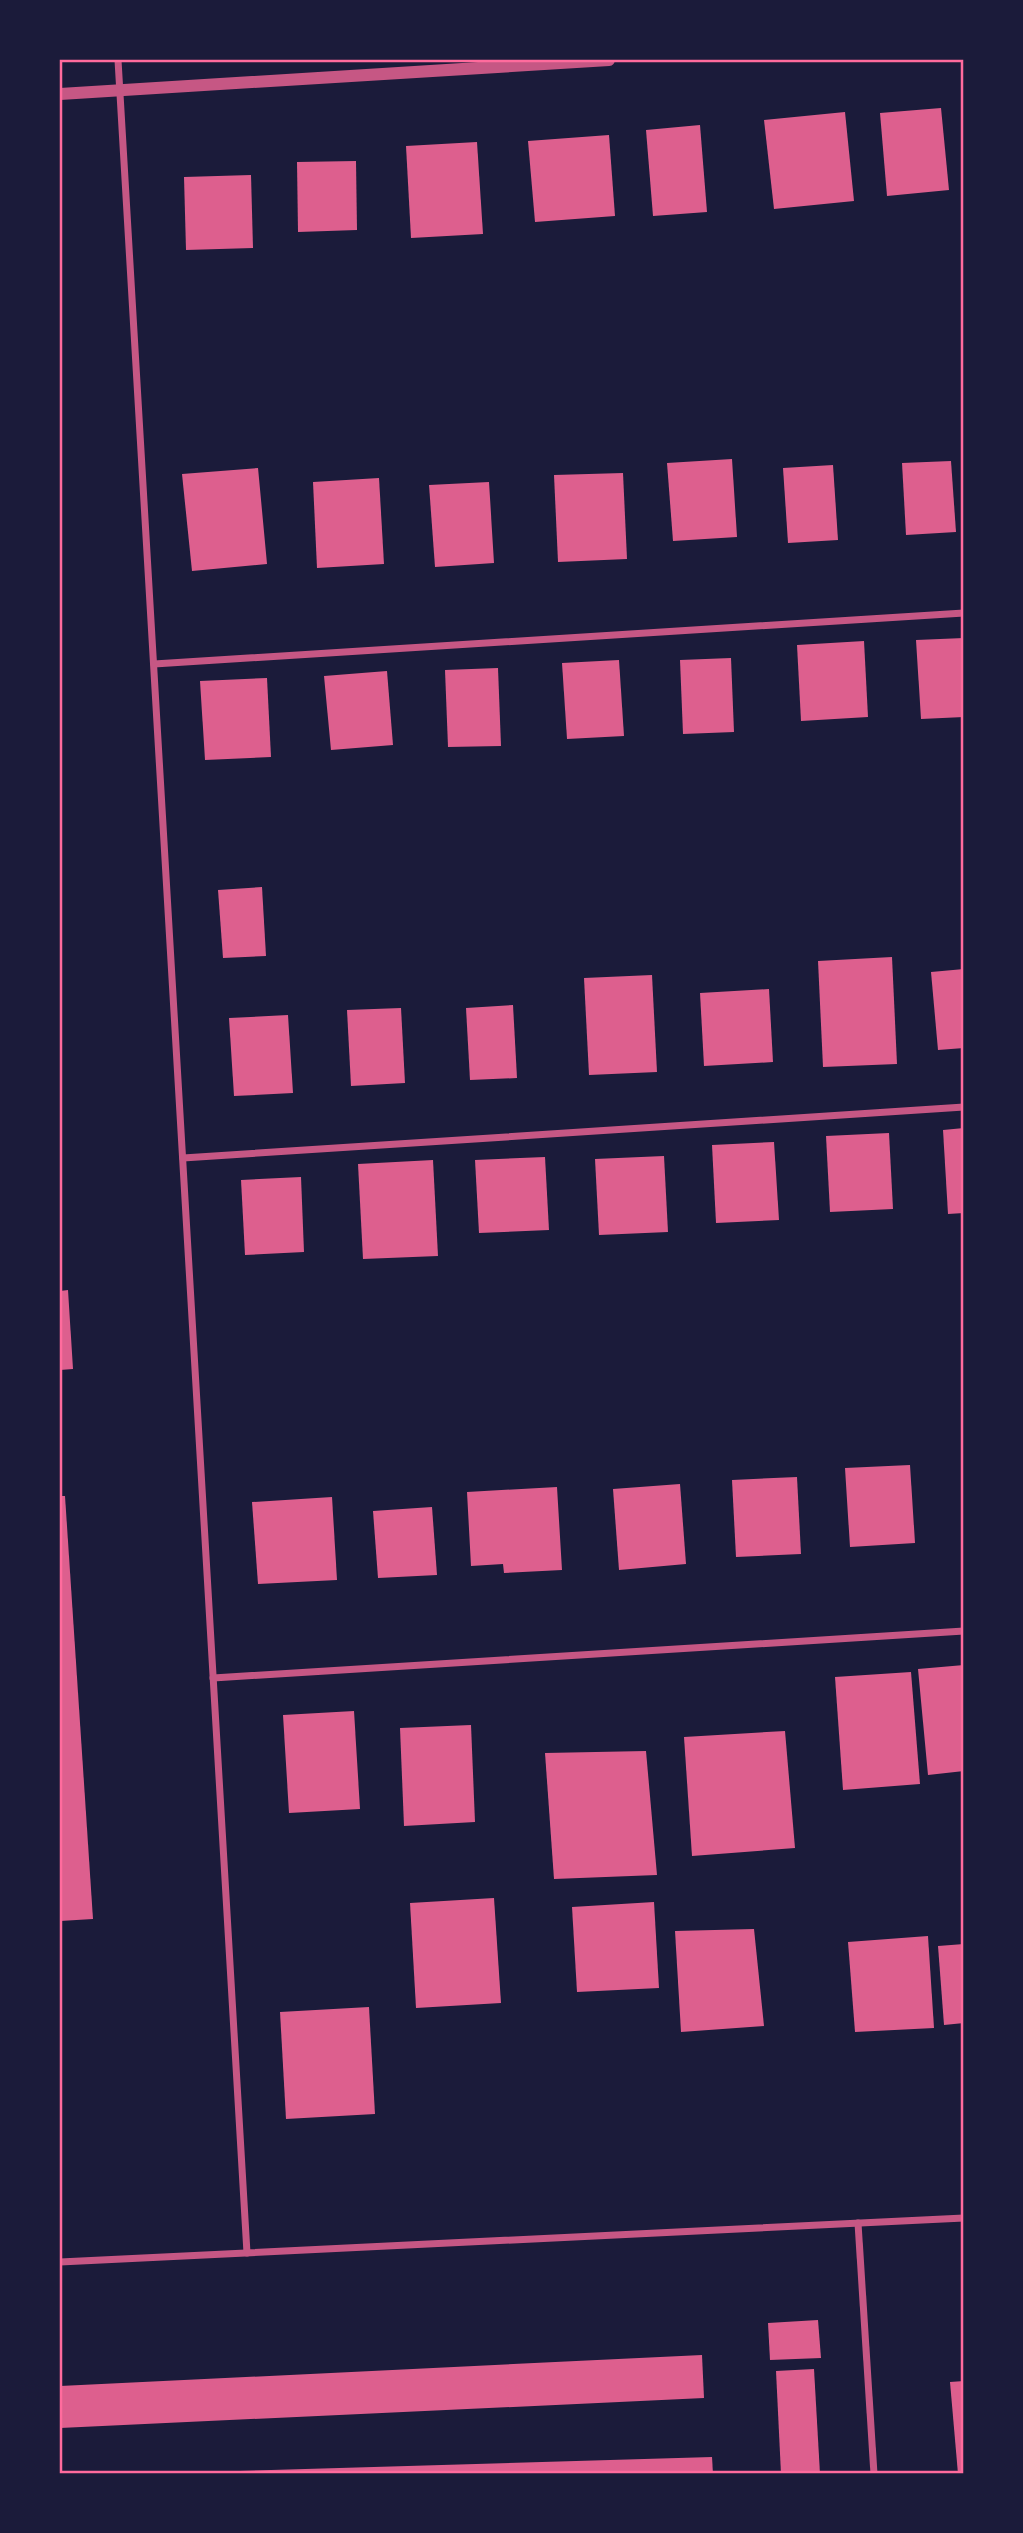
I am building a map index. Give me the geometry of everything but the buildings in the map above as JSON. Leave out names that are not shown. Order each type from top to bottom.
[{"type":"street","points":[[118,60],[247,2253]]},
{"type":"street","points":[[60,94],[609,60]]},
{"type":"street","points":[[154,664],[964,612]]},
{"type":"street","points":[[183,1158],[964,1107]]},
{"type":"street","points":[[213,1678],[964,1631]]},
{"type":"street","points":[[60,2262],[964,2218]]},
{"type":"street","points":[[858,2223],[874,2473]]}]
